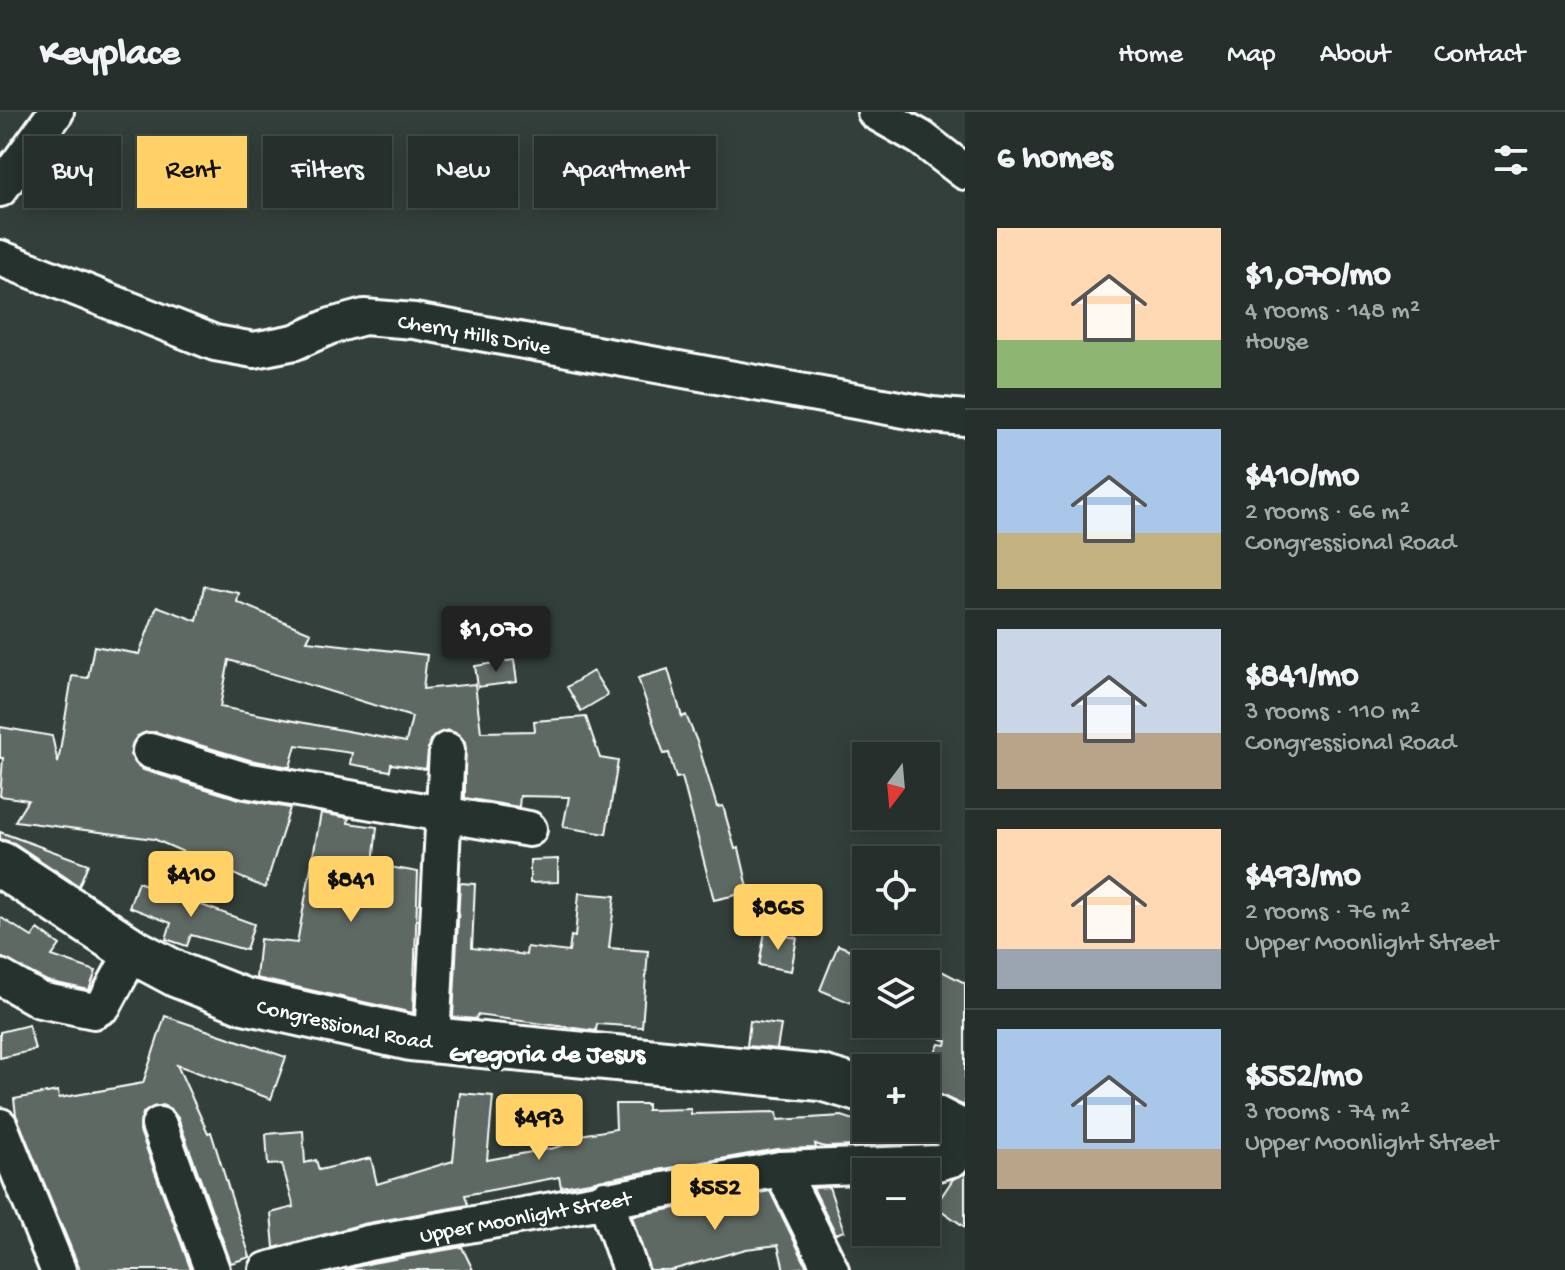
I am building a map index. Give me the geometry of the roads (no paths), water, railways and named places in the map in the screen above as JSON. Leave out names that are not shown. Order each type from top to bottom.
[{"type":"main road","name":"Congressional Road","points":[[0,864],[133,951],[178,975],[244,1001],[432,1040],[821,1078],[852,1087]]},
{"type":"main road","points":[[940,1121],[965,1134]]},
{"type":"street","points":[[0,189],[56,112]]},
{"type":"street","points":[[875,112],[921,138],[965,172]]},
{"type":"street","name":"Cherry Hills Drive","points":[[0,258],[215,343],[254,350],[295,342],[331,326],[364,317],[414,321],[932,415],[965,418]]},
{"type":"street","points":[[432,1040],[447,750]]},
{"type":"street","points":[[150,751],[245,780],[529,829]]},
{"type":"street","points":[[0,977],[40,1000],[94,1011],[104,1005],[133,951]]},
{"type":"street","points":[[159,1125],[212,1270]]},
{"type":"street","points":[[0,1126],[58,1270]]},
{"type":"street","name":"Upper Moonlight Street","points":[[267,1270],[373,1256],[605,1198],[781,1169],[938,1163],[952,1159],[965,1141]]},
{"type":"street","points":[[781,1169],[831,1270]]},
{"type":"street","points":[[605,1198],[630,1270]]},
{"type":"district","name":"Gregoria de Jesus","points":[[547,1052]]}]
